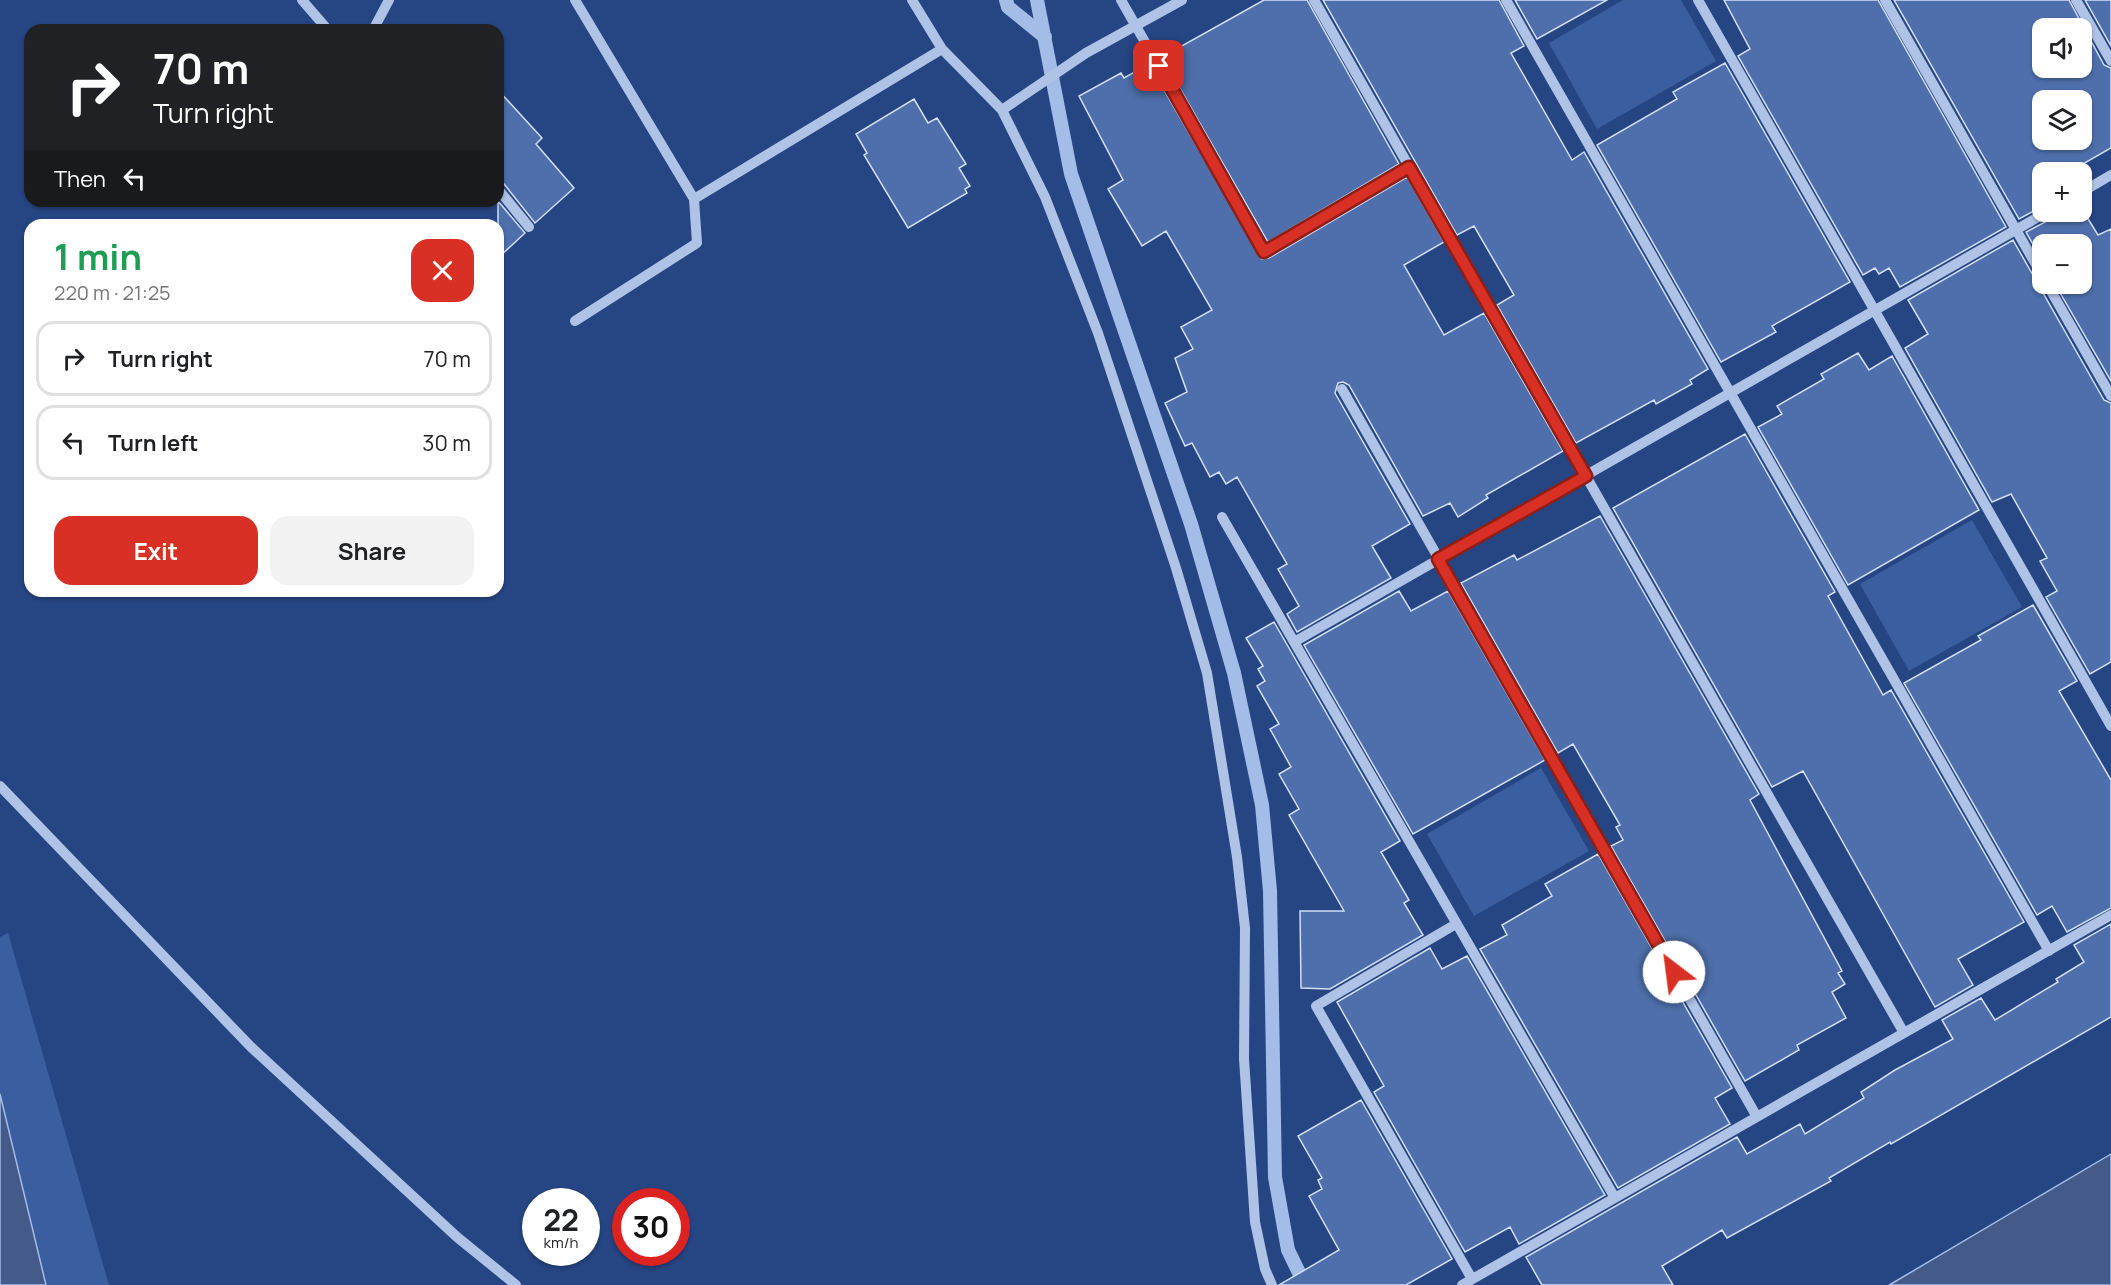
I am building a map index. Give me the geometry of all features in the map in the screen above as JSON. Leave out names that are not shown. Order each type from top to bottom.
[{"type":"street","points":[[302,0],[323,24]]},
{"type":"street","points":[[376,24],[389,0]]},
{"type":"street","points":[[575,0],[694,199],[697,243],[575,321]]},
{"type":"street","points":[[912,0],[942,49],[1002,110],[1045,197],[1098,333],[1172,557],[1207,673],[1234,836],[1244,916],[1244,1059],[1255,1222],[1264,1269],[1272,1285]]},
{"type":"street","points":[[1121,0],[1264,252],[1409,167]]},
{"type":"street","points":[[1002,110],[1086,53],[1182,0]]},
{"type":"street","points":[[1314,0],[1904,1033]]},
{"type":"street","points":[[1506,0],[2049,951]]},
{"type":"street","points":[[1698,0],[2111,726]]},
{"type":"street","points":[[1885,0],[2032,257]]},
{"type":"street","points":[[2076,0],[2111,61]]},
{"type":"street","points":[[694,199],[942,49]]},
{"type":"street","points":[[2092,186],[2111,175]]},
{"type":"street","points":[[504,196],[529,227]]},
{"type":"street","points":[[1294,642],[2032,220]]},
{"type":"street","points":[[2053,294],[2111,396]]},
{"type":"street","points":[[1342,388],[1757,1117]]},
{"type":"street","points":[[1222,517],[1615,1198]]},
{"type":"street","points":[[0,786],[251,1047],[457,1238],[516,1285]]},
{"type":"street","points":[[1456,924],[1316,1006],[1467,1282],[2111,915]]},
{"type":"shaded area","points":[[1623,0],[1681,0],[1716,61],[1597,129],[1549,43]]},
{"type":"shaded area","points":[[1972,520],[2022,607],[1909,671],[1860,584]]},
{"type":"shaded area","points":[[1541,768],[1589,851],[1474,916],[1427,834]]},
{"type":"shaded area","points":[[8,933],[109,1285],[46,1285],[0,1094],[0,937]]},
{"type":"shaded area","points":[[0,1094],[46,1285],[0,1285]]},
{"type":"shaded area","points":[[2111,1154],[2111,1285],[1889,1285],[1891,1284]]},
{"type":"building","points":[[1264,0],[1307,0],[1399,164],[1268,242],[1162,57]]},
{"type":"building","points":[[1323,0],[1499,0],[1524,46],[1511,53],[1572,160],[1584,152],[1708,369],[1690,380],[1692,384],[1656,404],[1654,400],[1576,443],[1497,305],[1514,295],[1474,226],[1457,235]]},
{"type":"building","points":[[1515,0],[1607,0],[1537,39]]},
{"type":"building","points":[[1724,0],[1878,0],[2006,227],[1900,287],[1889,268],[1879,274],[1875,268],[1863,275],[1738,56],[1750,49]]},
{"type":"building","points":[[1894,0],[2069,0],[2079,18],[2032,18],[2032,78],[2092,78],[2092,43],[2104,65],[2111,68],[2111,148],[2086,162],[2032,162],[2032,212],[2019,219]]},
{"type":"building","points":[[2085,0],[2111,0],[2111,46]]},
{"type":"building","points":[[1725,63],[1850,282],[1772,326],[1776,332],[1721,362],[1597,145],[1677,99],[1673,92]]},
{"type":"building","points":[[1149,64],[1262,259],[1269,258],[1407,177],[1444,242],[1404,265],[1444,335],[1484,313],[1563,451],[1486,495],[1488,498],[1458,517],[1450,503],[1423,516],[1349,385],[1343,382],[1338,383],[1335,393],[1410,524],[1372,546],[1391,578],[1297,632],[1287,614],[1299,606],[1278,569],[1287,564],[1237,477],[1226,484],[1219,472],[1210,477],[1192,443],[1185,446],[1165,403],[1187,392],[1175,358],[1193,349],[1181,327],[1212,310],[1166,231],[1142,246],[1108,189],[1123,180],[1079,96],[1121,73],[1124,78]]},
{"type":"building","points":[[504,97],[542,138],[536,144],[574,188],[535,223],[504,184]]},
{"type":"building","points":[[914,99],[928,123],[937,118],[966,164],[959,168],[970,186],[965,189],[967,193],[908,228],[864,155],[867,153],[856,134]]},
{"type":"building","points":[[498,207],[503,207],[525,233],[504,252],[504,219],[498,219]]},
{"type":"building","points":[[2045,222],[2090,222],[2098,235],[2111,229],[2111,381],[2061,294],[2092,294],[2092,234],[2032,234],[2032,243],[2026,232]]},
{"type":"building","points":[[2013,240],[2032,273],[2032,294],[2044,294],[2104,400],[2111,403],[2111,662],[2090,674],[2046,597],[2057,591],[2040,561],[2047,558],[2011,494],[1992,502],[1905,348],[1928,334],[1908,300]]},
{"type":"building","points":[[1858,353],[1869,370],[1892,356],[1979,510],[1848,585],[1758,427],[1782,414],[1777,406],[1824,379],[1821,374]]},
{"type":"building","points":[[1745,434],[1835,592],[1828,596],[1883,695],[1891,690],[2024,922],[1958,959],[1973,985],[1935,1007],[1803,771],[1772,787],[1613,508]]},
{"type":"building","points":[[1600,516],[1759,794],[1750,800],[1842,971],[1838,973],[1845,984],[1832,992],[1846,1018],[1797,1045],[1799,1050],[1745,1081],[1611,846],[1623,840],[1616,827],[1620,825],[1573,744],[1558,753],[1461,583],[1514,555],[1517,560]]},
{"type":"building","points":[[1399,591],[1411,611],[1448,591],[1545,760],[1413,834],[1304,645]]},
{"type":"building","points":[[2033,605],[2077,681],[2059,691],[2111,780],[2111,908],[2067,932],[2052,906],[2037,915],[1904,683],[1981,640],[1978,636]]},
{"type":"building","points":[[1274,622],[1400,841],[1381,852],[1409,900],[1404,903],[1423,935],[1330,989],[1301,988],[1300,911],[1344,911],[1289,815],[1299,809],[1279,774],[1291,767],[1270,729],[1279,724],[1257,686],[1265,681],[1258,669],[1263,666],[1246,638]]},
{"type":"building","points":[[1598,854],[1732,1088],[1715,1098],[1730,1124],[1618,1188],[1480,949],[1507,935],[1502,925],[1552,896],[1545,884]]},
{"type":"building","points":[[2111,924],[2111,1017],[1891,1144],[1890,1142],[1829,1178],[1831,1181],[1727,1238],[1722,1230],[1662,1266],[1673,1285],[1542,1285],[1526,1257],[1737,1137],[1747,1154],[1800,1124],[1805,1134],[1864,1098],[1861,1092],[1895,1070],[1953,1039],[1942,1020],[1981,998],[1995,1020],[2058,982],[2056,979],[2084,962],[2074,945]]},
{"type":"building","points":[[1430,948],[1442,969],[1467,956],[1605,1195],[1519,1244],[1510,1227],[1465,1252],[1374,1092],[1384,1086],[1337,1002]]},
{"type":"building","points":[[1361,1100],[1452,1259],[1406,1285],[1279,1285],[1339,1250],[1309,1196],[1322,1189],[1318,1180],[1322,1178],[1298,1136]]},
{"type":"waterway","points":[[1006,0],[1008,7],[1045,37]]},
{"type":"waterway","points":[[1037,0],[1071,174],[1191,524],[1234,673],[1262,805],[1270,891],[1275,1177],[1288,1250],[1305,1285]]},
{"type":"route","points":[[1159,66],[1264,252],[1409,167],[1586,476],[1438,559],[1674,972]]}]
